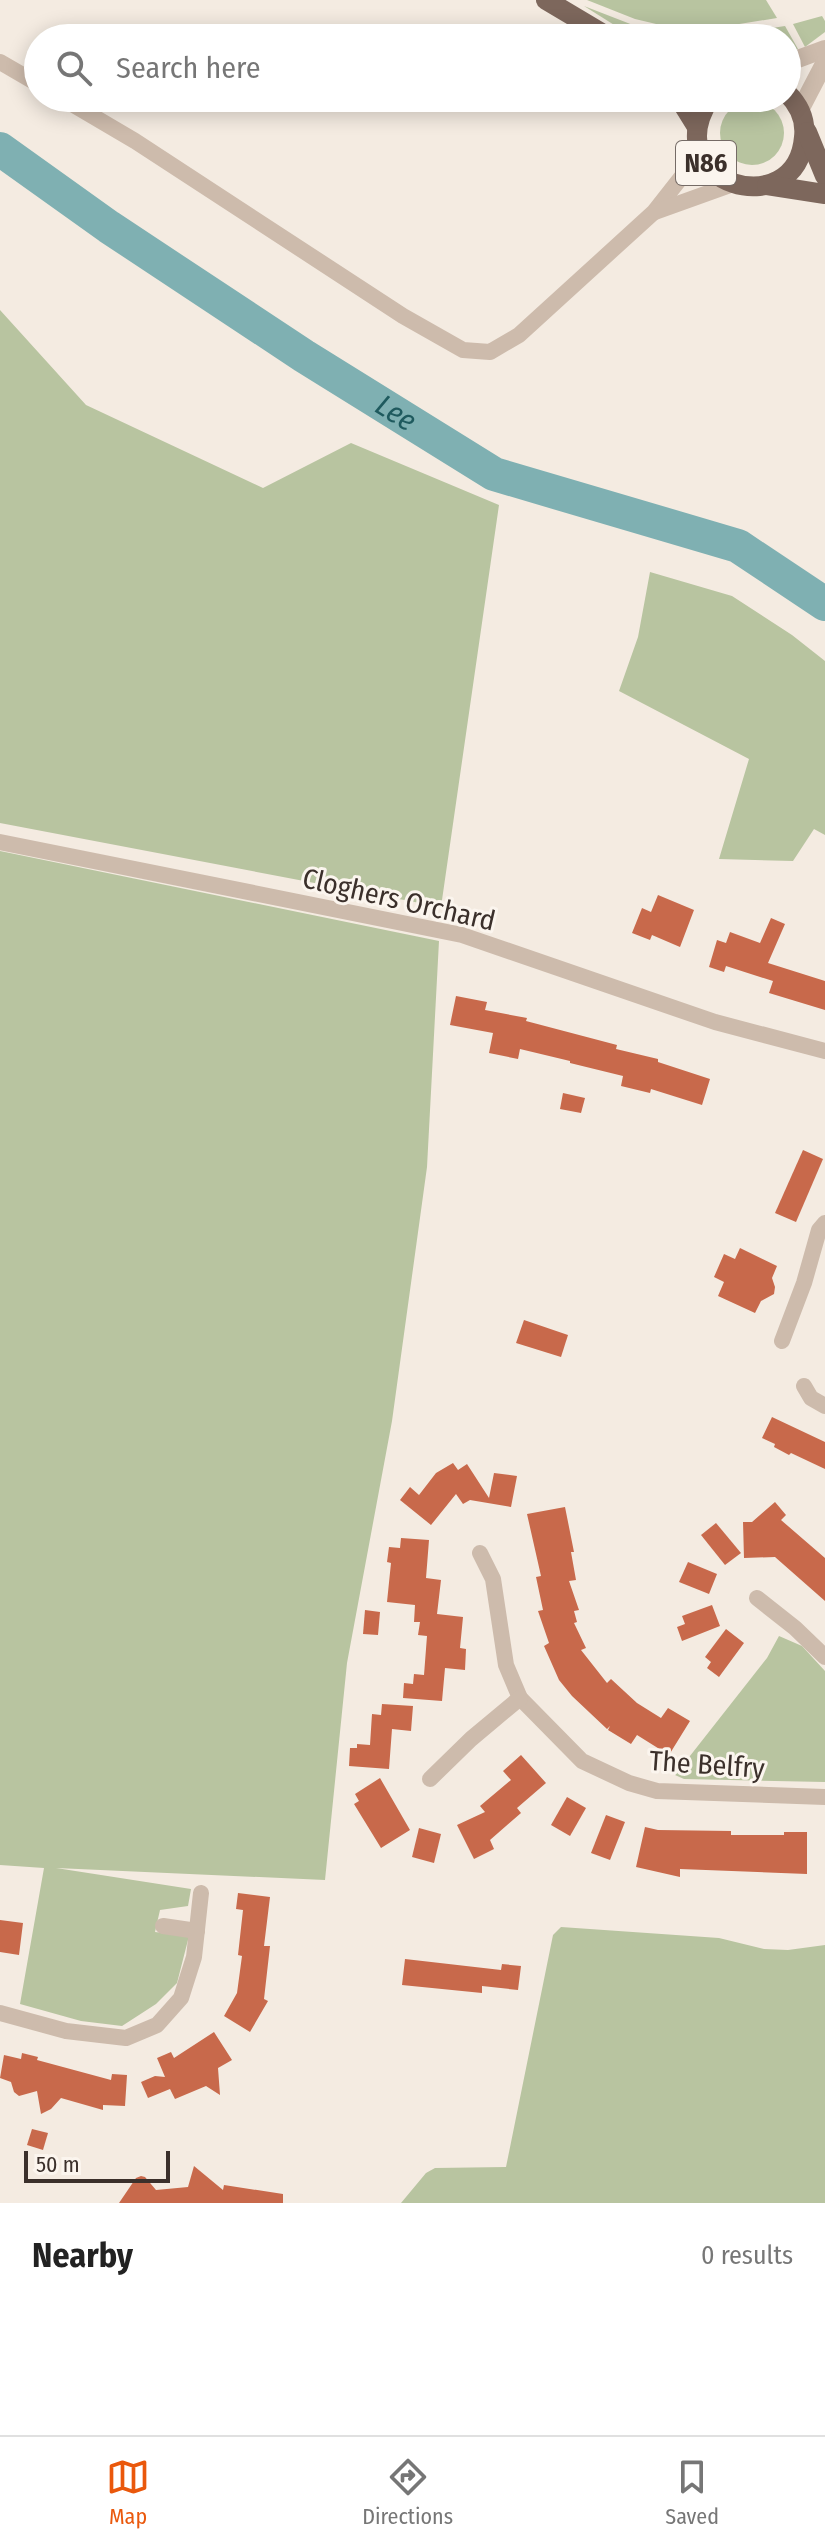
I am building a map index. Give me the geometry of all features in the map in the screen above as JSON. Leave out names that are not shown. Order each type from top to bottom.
[{"type":"main road","points":[[546,0],[586,24]]},
{"type":"main road","name":"N86","points":[[686,112],[706,163],[713,172],[733,184],[745,187],[767,185],[825,194]]},
{"type":"main road","name":"N86","points":[[697,134],[702,112]]},
{"type":"main road","points":[[799,112],[825,176]]},
{"type":"main road","name":"N86","points":[[767,185],[783,178],[798,160],[804,148],[803,119]]},
{"type":"street","points":[[801,58],[825,49]]},
{"type":"street","points":[[0,62],[24,76]]},
{"type":"street","points":[[803,119],[825,62]]},
{"type":"street","points":[[86,112],[403,316],[463,350],[490,352],[519,335],[654,212],[687,170],[697,134]]},
{"type":"street","points":[[654,212],[733,184]]},
{"type":"street","name":"Cloghers Orchard","points":[[0,842],[462,935],[715,1022],[825,1051]]},
{"type":"street","points":[[782,1341],[804,1283],[819,1230],[825,1223]]},
{"type":"street","points":[[804,1386],[811,1398],[825,1406]]},
{"type":"street","name":"The Belfry","points":[[480,1553],[493,1579],[506,1665],[520,1698],[582,1761],[629,1783],[657,1791],[825,1797]]},
{"type":"street","points":[[757,1598],[825,1657]]},
{"type":"street","points":[[430,1779],[520,1698]]},
{"type":"street","points":[[0,2013],[66,2031],[126,2038],[157,2025],[181,1998],[194,1957],[201,1893]]},
{"type":"street","points":[[163,1926],[197,1931]]},
{"type":"green space","points":[[587,0],[766,0],[777,18],[740,24],[656,24]]},
{"type":"green space","points":[[584,6],[630,24],[613,24]]},
{"type":"green space","points":[[822,16],[825,32],[805,47],[801,39],[801,24],[793,24]]},
{"type":"green space","points":[[727,112],[777,112],[784,127],[784,139],[779,151],[770,160],[758,165],[746,165],[734,160],[725,151],[720,139],[720,127]]},
{"type":"green space","points":[[0,310],[86,405],[263,488],[351,443],[499,505],[441,907],[0,823]]},
{"type":"green space","points":[[650,572],[732,596],[792,635],[825,661],[825,835],[814,829],[793,861],[719,859],[749,759],[619,691],[638,637]]},
{"type":"green space","points":[[0,851],[439,941],[427,1167],[392,1421],[347,1663],[325,1880],[56,1868],[191,1889],[188,1906],[160,1910],[155,1932],[189,1936],[177,1983],[156,2004],[122,2026],[81,2021],[20,2004],[44,1868],[0,1865]]},
{"type":"green space","points":[[779,1636],[802,1646],[825,1671],[825,1782],[684,1779],[675,1775],[767,1658]]},
{"type":"green space","points":[[561,1927],[719,1938],[764,1949],[788,1950],[825,1945],[825,2203],[401,2203],[426,2173],[435,2168],[506,2167],[553,1935]]},
{"type":"building","points":[[658,895],[694,910],[680,947],[652,935],[650,940],[632,933],[642,908],[651,912]]},
{"type":"building","points":[[771,918],[785,924],[768,963],[825,981],[825,1010],[769,993],[773,981],[726,966],[724,972],[709,967],[717,940],[726,943],[730,932],[760,943]]},
{"type":"building","points":[[456,996],[487,1002],[485,1010],[527,1018],[526,1021],[617,1045],[616,1049],[658,1059],[658,1062],[710,1079],[702,1105],[651,1089],[650,1093],[621,1086],[623,1076],[570,1061],[520,1049],[518,1059],[489,1053],[493,1033],[450,1025]]},
{"type":"building","points":[[563,1093],[585,1098],[581,1113],[560,1109]]},
{"type":"building","points":[[803,1150],[823,1159],[796,1222],[775,1213]]},
{"type":"building","points":[[740,1248],[777,1266],[772,1278],[774,1294],[761,1301],[755,1313],[718,1296],[724,1282],[714,1277],[724,1254],[735,1259]]},
{"type":"building","points":[[524,1320],[568,1335],[561,1357],[516,1343]]},
{"type":"building","points":[[772,1417],[825,1442],[825,1469],[791,1453],[789,1455],[762,1438]]},
{"type":"building","points":[[453,1463],[458,1470],[467,1464],[489,1498],[494,1473],[517,1476],[511,1507],[470,1500],[463,1504],[456,1494],[431,1525],[400,1500],[410,1487],[419,1495],[436,1473]]},
{"type":"building","points":[[775,1502],[786,1515],[781,1520],[825,1558],[825,1601],[775,1557],[744,1558],[743,1522],[752,1522]]},
{"type":"building","points":[[565,1507],[576,1580],[569,1581],[579,1610],[574,1611],[577,1622],[574,1623],[586,1648],[581,1650],[607,1683],[611,1679],[637,1703],[661,1718],[668,1708],[690,1721],[669,1755],[637,1735],[631,1744],[608,1730],[610,1726],[607,1729],[559,1680],[544,1646],[549,1643],[538,1611],[543,1610],[536,1577],[541,1576],[527,1514]]},
{"type":"building","points":[[716,1523],[741,1553],[725,1565],[701,1535]]},
{"type":"building","points":[[401,1538],[429,1540],[426,1578],[441,1580],[437,1614],[463,1617],[460,1648],[466,1649],[465,1670],[445,1668],[442,1701],[403,1698],[404,1683],[413,1684],[414,1674],[424,1675],[427,1636],[418,1635],[420,1622],[414,1622],[415,1605],[387,1602],[391,1563],[387,1562],[389,1547],[400,1548]]},
{"type":"building","points":[[688,1562],[717,1574],[709,1594],[679,1582]]},
{"type":"building","points":[[712,1605],[720,1626],[682,1641],[677,1627],[685,1624],[682,1616]]},
{"type":"building","points":[[365,1610],[380,1612],[378,1635],[363,1634]]},
{"type":"building","points":[[726,1629],[744,1643],[719,1677],[707,1668],[711,1662],[705,1657]]},
{"type":"building","points":[[382,1704],[413,1706],[411,1731],[392,1729],[389,1769],[349,1766],[350,1748],[357,1748],[357,1744],[370,1745],[372,1714],[381,1715]]},
{"type":"building","points":[[521,1755],[546,1783],[517,1808],[521,1813],[490,1840],[494,1849],[474,1859],[457,1825],[485,1812],[480,1806],[511,1780],[503,1771]]},
{"type":"building","points":[[380,1778],[410,1830],[381,1848],[354,1804],[359,1801],[355,1794]]},
{"type":"building","points":[[567,1797],[586,1808],[570,1836],[551,1825]]},
{"type":"building","points":[[606,1815],[625,1822],[610,1860],[591,1853]]},
{"type":"building","points":[[645,1827],[731,1831],[731,1835],[807,1832],[807,1874],[680,1869],[680,1877],[636,1867]]},
{"type":"building","points":[[419,1828],[441,1834],[434,1863],[412,1857]]},
{"type":"building","points":[[238,1893],[270,1897],[264,1946],[270,1946],[264,1999],[268,2001],[250,2032],[224,2016],[237,1993],[242,1956],[238,1955],[243,1910],[236,1909]]},
{"type":"building","points":[[0,1920],[23,1923],[19,1955],[0,1952]]},
{"type":"building","points":[[405,1959],[501,1970],[502,1964],[521,1966],[518,1990],[482,1986],[482,1993],[402,1985]]},
{"type":"building","points":[[214,2032],[232,2060],[218,2068],[220,2095],[206,2086],[175,2099],[170,2089],[148,2098],[141,2082],[155,2076],[165,2077],[157,2058],[171,2052],[174,2058]]},
{"type":"building","points":[[22,2053],[111,2080],[112,2074],[127,2075],[125,2106],[103,2105],[103,2110],[61,2098],[41,2114],[37,2091],[19,2096],[11,2082],[0,2078],[4,2055],[21,2059]]},
{"type":"building","points":[[32,2129],[48,2133],[43,2150],[27,2145]]},
{"type":"building","points":[[194,2166],[223,2190],[224,2185],[283,2194],[283,2203],[119,2203],[136,2178],[141,2176],[156,2190],[188,2187]]},
{"type":"waterway","name":"Lee","points":[[0,149],[109,227],[304,356],[494,474],[738,546],[825,604]]}]
